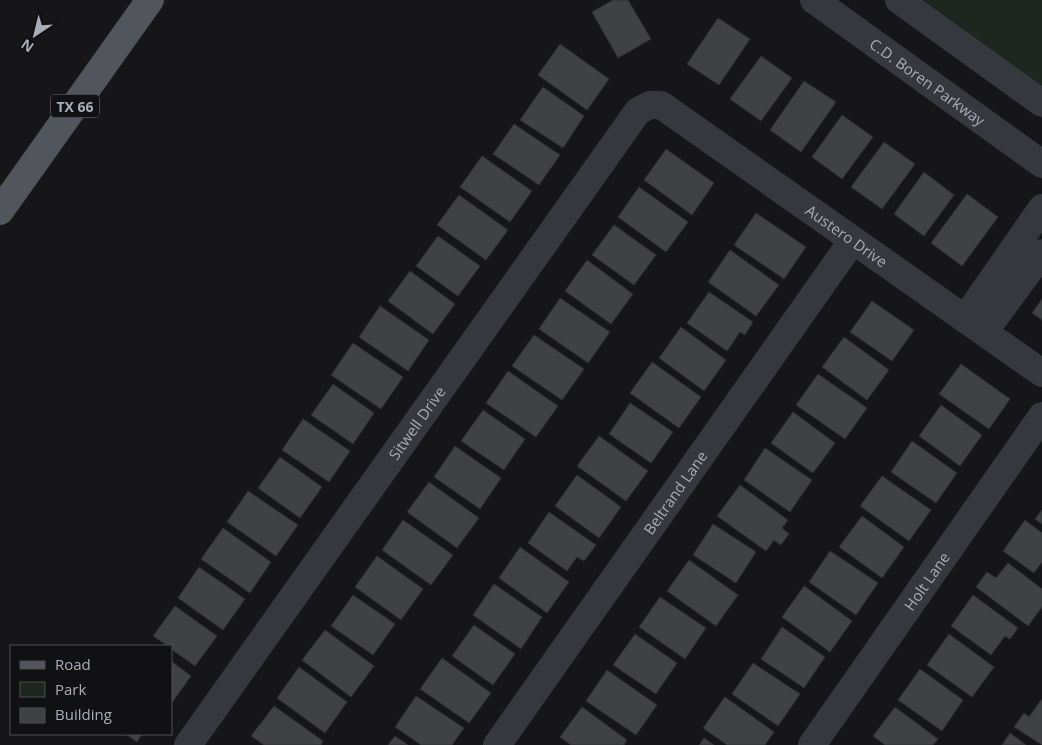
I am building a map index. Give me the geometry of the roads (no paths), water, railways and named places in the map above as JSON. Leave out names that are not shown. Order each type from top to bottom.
[{"type":"main road","name":"TX 66","points":[[0,211],[150,0]]},
{"type":"street","name":"C.D. Boren Parkway","points":[[814,0],[1042,164]]},
{"type":"street","points":[[899,0],[1042,103]]},
{"type":"street","name":"Austero Drive","points":[[650,105],[661,105],[1042,373]]},
{"type":"street","name":"Sitwell Drive","points":[[188,745],[638,111],[650,105]]},
{"type":"street","points":[[975,325],[1042,208]]},
{"type":"street","name":"Beltrand Lane","points":[[497,745],[853,240]]},
{"type":"street","points":[[975,325],[1042,253]]},
{"type":"street","name":"Holt Lane","points":[[812,745],[1042,416]]}]
